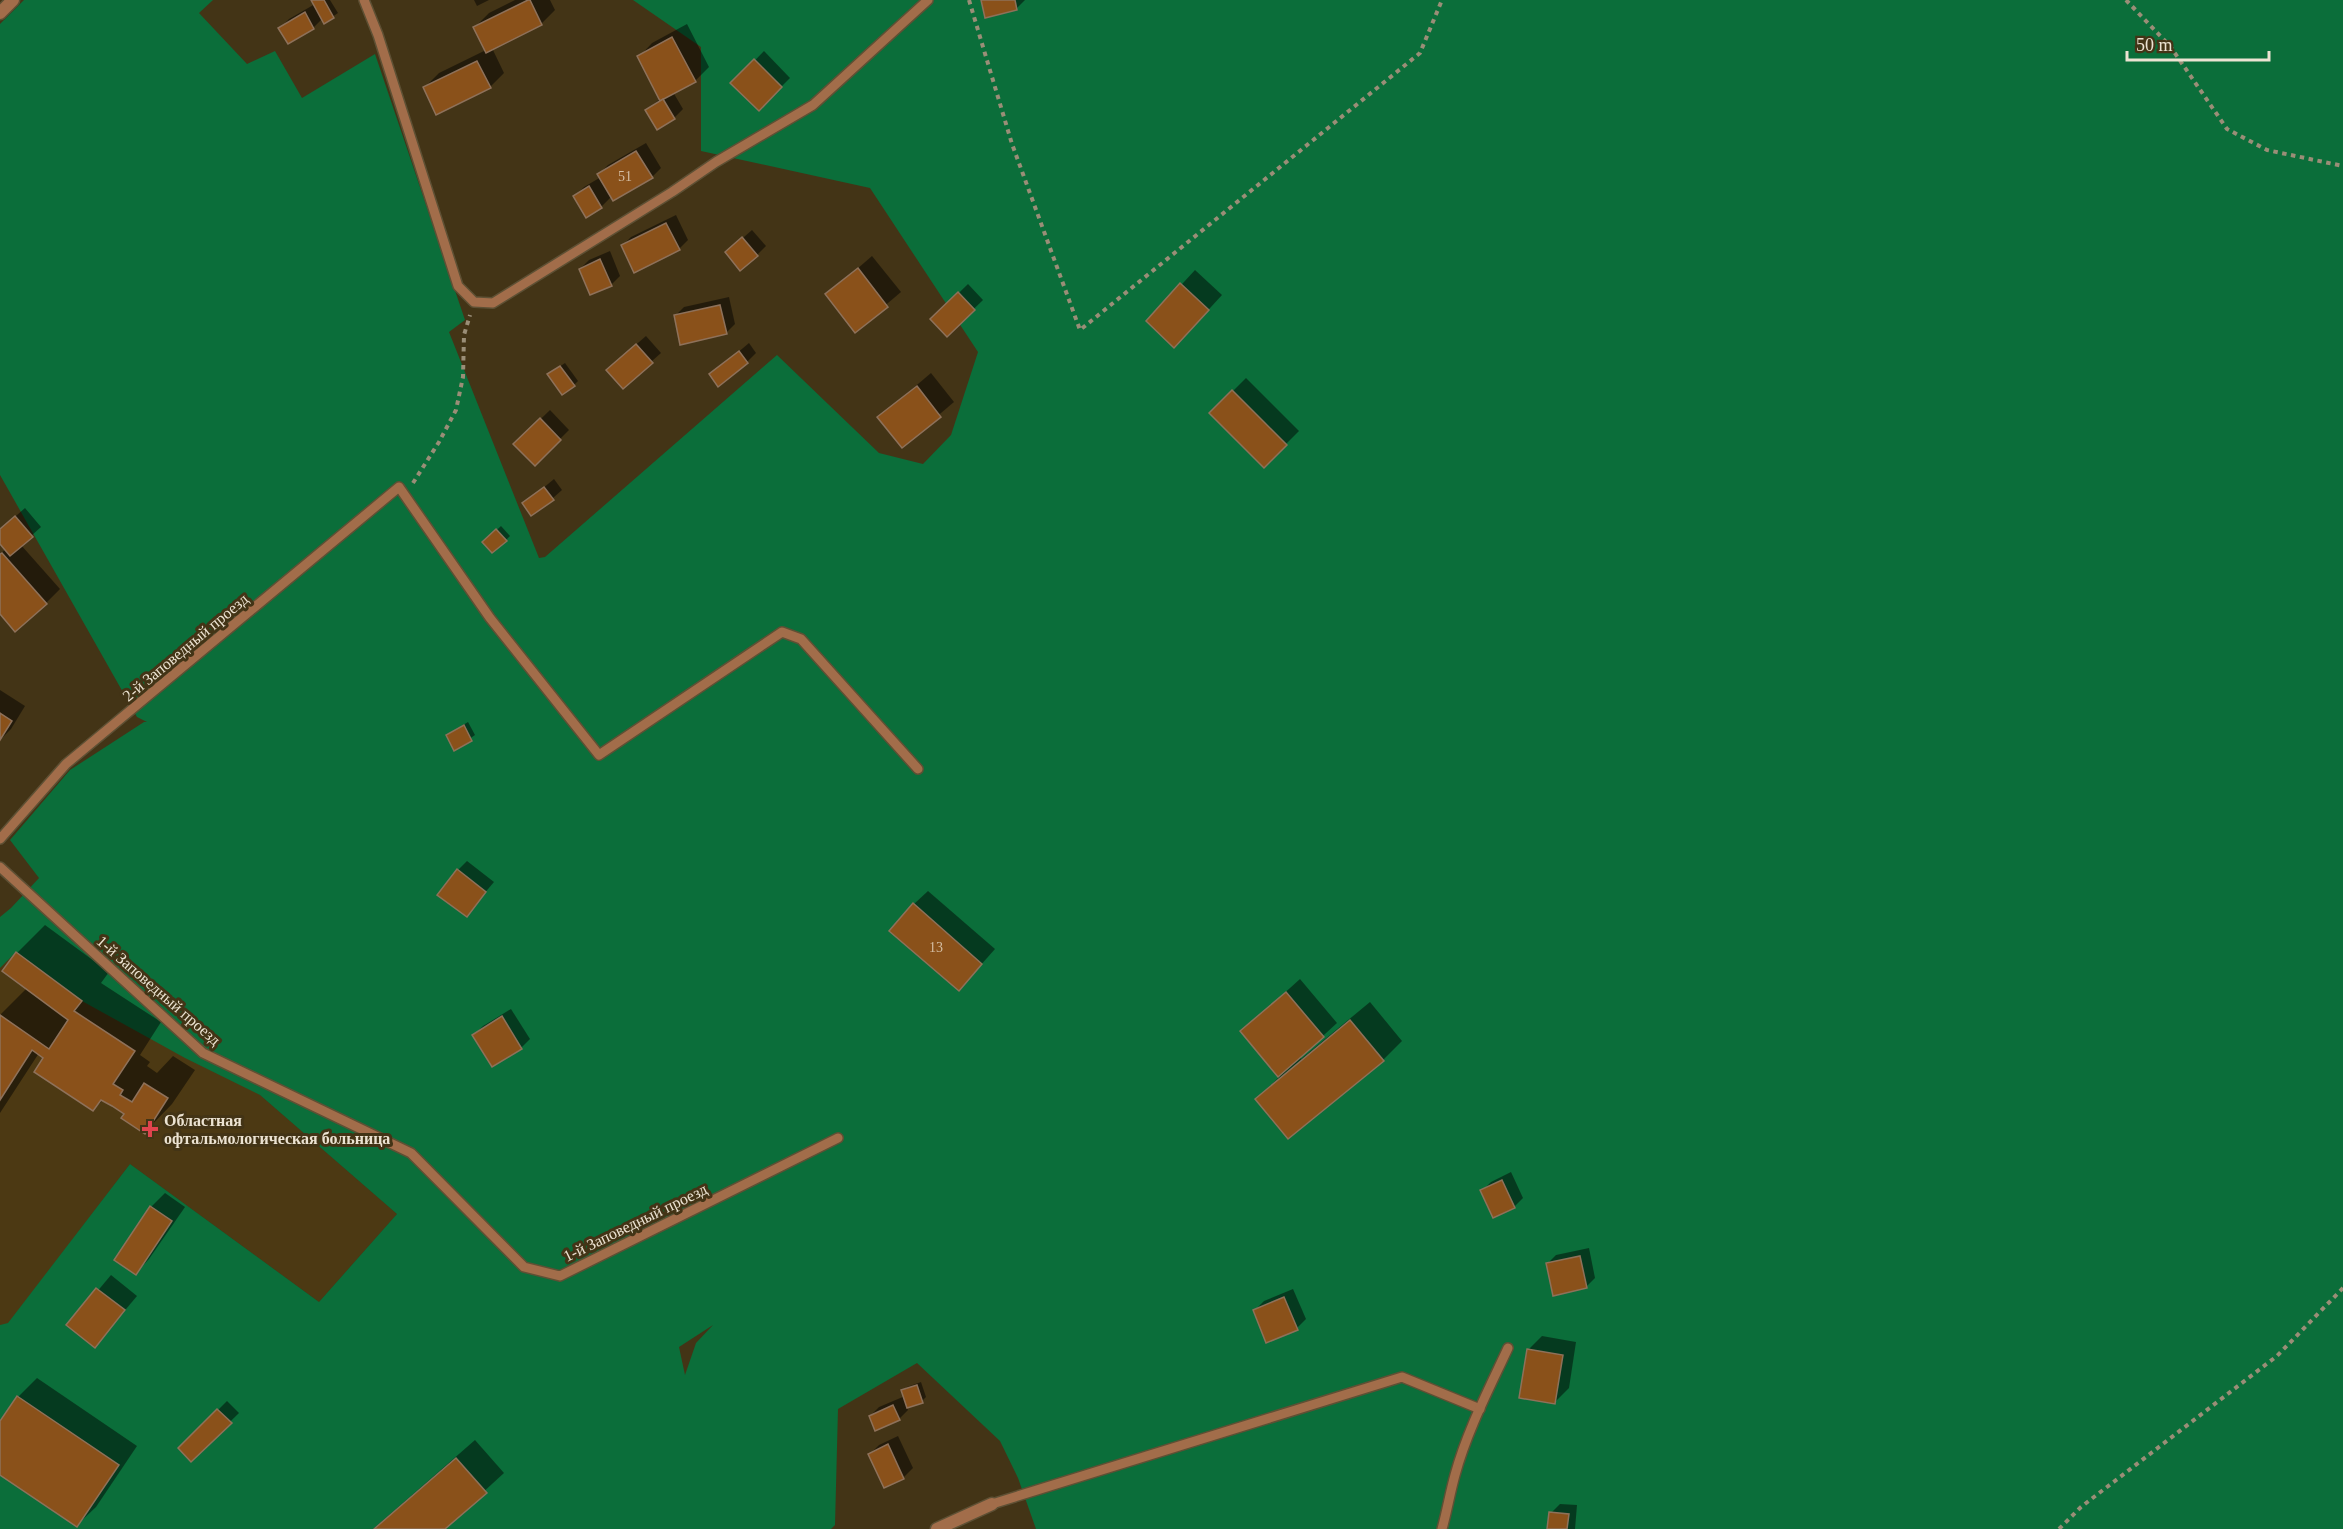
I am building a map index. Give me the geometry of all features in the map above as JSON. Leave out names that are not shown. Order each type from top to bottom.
[{"type":"street","points":[[0,13],[13,0]]},
{"type":"street","points":[[937,1529],[992,1504]]},
{"type":"lane","points":[[364,0],[378,35],[458,286],[474,302],[493,303],[672,192],[716,162],[813,105],[928,0]]},
{"type":"lane","points":[[399,488],[490,618],[599,755],[782,632],[801,639],[918,768]]},
{"type":"lane","name":"2-й Заповедный проезд","points":[[0,839],[66,764],[399,488]]},
{"type":"lane","name":"1-й Заповедный проезд","points":[[0,867],[203,1053],[411,1153],[524,1267],[560,1276],[838,1138]]},
{"type":"lane","points":[[1442,1529],[1455,1475],[1480,1409],[1508,1348]]},
{"type":"lane","points":[[992,1504],[1402,1377],[1480,1409]]},
{"type":"path","points":[[969,0],[1012,144],[1080,330],[1420,53],[1442,0]]},
{"type":"path","points":[[2126,0],[2170,46],[2227,129],[2267,150],[2343,166]]},
{"type":"path","points":[[399,488],[411,485],[439,442],[456,410],[463,376],[464,335],[474,302]]},
{"type":"path","points":[[2059,1529],[2080,1507],[2277,1356],[2343,1288]]},
{"type":"shaded area","name":"Областная офтальмологическая больница","points":[[0,931],[260,1095],[397,1214],[319,1302],[130,1164],[8,1324],[0,1325]]},
{"type":"green space","points":[[24,0],[213,0],[199,13],[247,64],[275,51],[302,98],[375,54],[465,320],[449,332],[539,558],[545,557],[777,355],[879,453],[923,464],[951,435],[978,352],[870,188],[701,151],[701,47],[633,0],[2343,0],[2343,1529],[1036,1529],[1018,1478],[1000,1441],[917,1363],[838,1409],[835,1525],[831,1529],[0,1529],[0,1325],[8,1323],[130,1164],[319,1302],[397,1214],[260,1095],[185,1058],[82,1001],[16,952],[0,968],[0,917],[39,878],[10,840],[70,770],[147,722],[137,717],[0,475],[0,24]],"holes":[[[713,1325],[696,1343],[685,1375],[679,1347]]]},
{"type":"building","points":[[311,0],[324,0],[334,18],[324,24]]},
{"type":"building","points":[[528,0],[542,25],[486,53],[473,27]]},
{"type":"building","points":[[981,0],[1015,0],[1017,10],[985,18]]},
{"type":"building","points":[[305,12],[314,29],[288,44],[278,28]]},
{"type":"building","points":[[672,37],[696,82],[660,101],[637,56]]},
{"type":"building","points":[[754,59],[782,87],[759,111],[730,83]]},
{"type":"building","points":[[477,61],[491,88],[436,115],[423,87]]},
{"type":"building","points":[[663,99],[675,119],[657,130],[645,110]]},
{"type":"building","points":[[636,151],[653,178],[613,201],[597,174]]},
{"type":"building","points":[[589,186],[602,208],[586,218],[573,196]]},
{"type":"building","points":[[666,223],[680,250],[634,273],[621,245]]},
{"type":"building","points":[[742,237],[758,256],[740,271],[725,252]]},
{"type":"building","points":[[600,259],[612,286],[590,295],[579,269]]},
{"type":"building","points":[[858,268],[888,307],[855,333],[825,294]]},
{"type":"building","points":[[1180,283],[1209,310],[1174,348],[1146,321]]},
{"type":"building","points":[[958,292],[975,310],[947,337],[930,319]]},
{"type":"building","points":[[720,305],[727,334],[680,345],[674,315]]},
{"type":"building","points":[[636,344],[653,363],[623,389],[606,370]]},
{"type":"building","points":[[739,351],[748,363],[718,387],[709,374]]},
{"type":"building","points":[[560,366],[575,386],[562,395],[547,374]]},
{"type":"building","points":[[917,386],[941,417],[902,448],[877,417]]},
{"type":"building","points":[[1232,390],[1287,445],[1264,468],[1209,413]]},
{"type":"building","points":[[540,418],[561,440],[535,466],[513,444]]},
{"type":"building","points":[[544,487],[554,500],[531,516],[522,503]]},
{"type":"building","points":[[15,516],[33,537],[10,556],[0,544],[0,529]]},
{"type":"building","points":[[496,529],[507,541],[492,553],[482,542]]},
{"type":"building","points":[[2,553],[47,604],[15,632],[0,614],[0,554]]},
{"type":"building","points":[[0,713],[12,721],[0,740]]},
{"type":"building","points":[[464,725],[472,741],[454,751],[446,735]]},
{"type":"building","points":[[457,869],[486,892],[467,917],[437,895]]},
{"type":"building","points":[[913,903],[982,964],[959,991],[889,931]]},
{"type":"building","points":[[16,952],[82,1001],[74,1011],[135,1051],[113,1084],[123,1090],[120,1095],[132,1102],[144,1083],[168,1098],[145,1134],[121,1118],[124,1114],[112,1106],[101,1100],[93,1111],[34,1072],[43,1058],[32,1050],[0,1100],[0,1015],[49,1049],[68,1020],[2,971]]},
{"type":"building","points":[[1286,992],[1324,1037],[1278,1077],[1240,1031]]},
{"type":"building","points":[[502,1016],[522,1049],[492,1067],[472,1035]]},
{"type":"building","points":[[1350,1020],[1384,1061],[1288,1139],[1255,1099]]},
{"type":"building","points":[[1502,1180],[1515,1208],[1493,1218],[1480,1190]]},
{"type":"building","points":[[150,1206],[172,1221],[136,1275],[114,1260]]},
{"type":"building","points":[[1580,1256],[1587,1288],[1553,1296],[1546,1263]]},
{"type":"building","points":[[96,1288],[125,1310],[95,1348],[66,1325]]},
{"type":"building","points":[[1284,1297],[1298,1330],[1266,1343],[1253,1310]]},
{"type":"building","points":[[1527,1349],[1563,1355],[1555,1404],[1519,1398]]},
{"type":"building","points":[[917,1385],[923,1403],[907,1408],[901,1390]]},
{"type":"building","points":[[17,1396],[119,1465],[77,1527],[0,1475],[0,1421]]},
{"type":"building","points":[[893,1405],[900,1420],[875,1431],[869,1416]]},
{"type":"building","points":[[217,1409],[232,1423],[191,1462],[178,1448]]},
{"type":"building","points":[[888,1444],[904,1479],[884,1488],[868,1454]]},
{"type":"building","points":[[456,1458],[487,1493],[445,1529],[374,1529]]},
{"type":"building","points":[[1549,1512],[1569,1514],[1567,1529],[1547,1529]]},
{"type":"place","name":"Областная офтальмологическая больница","points":[[150,1129]]}]
